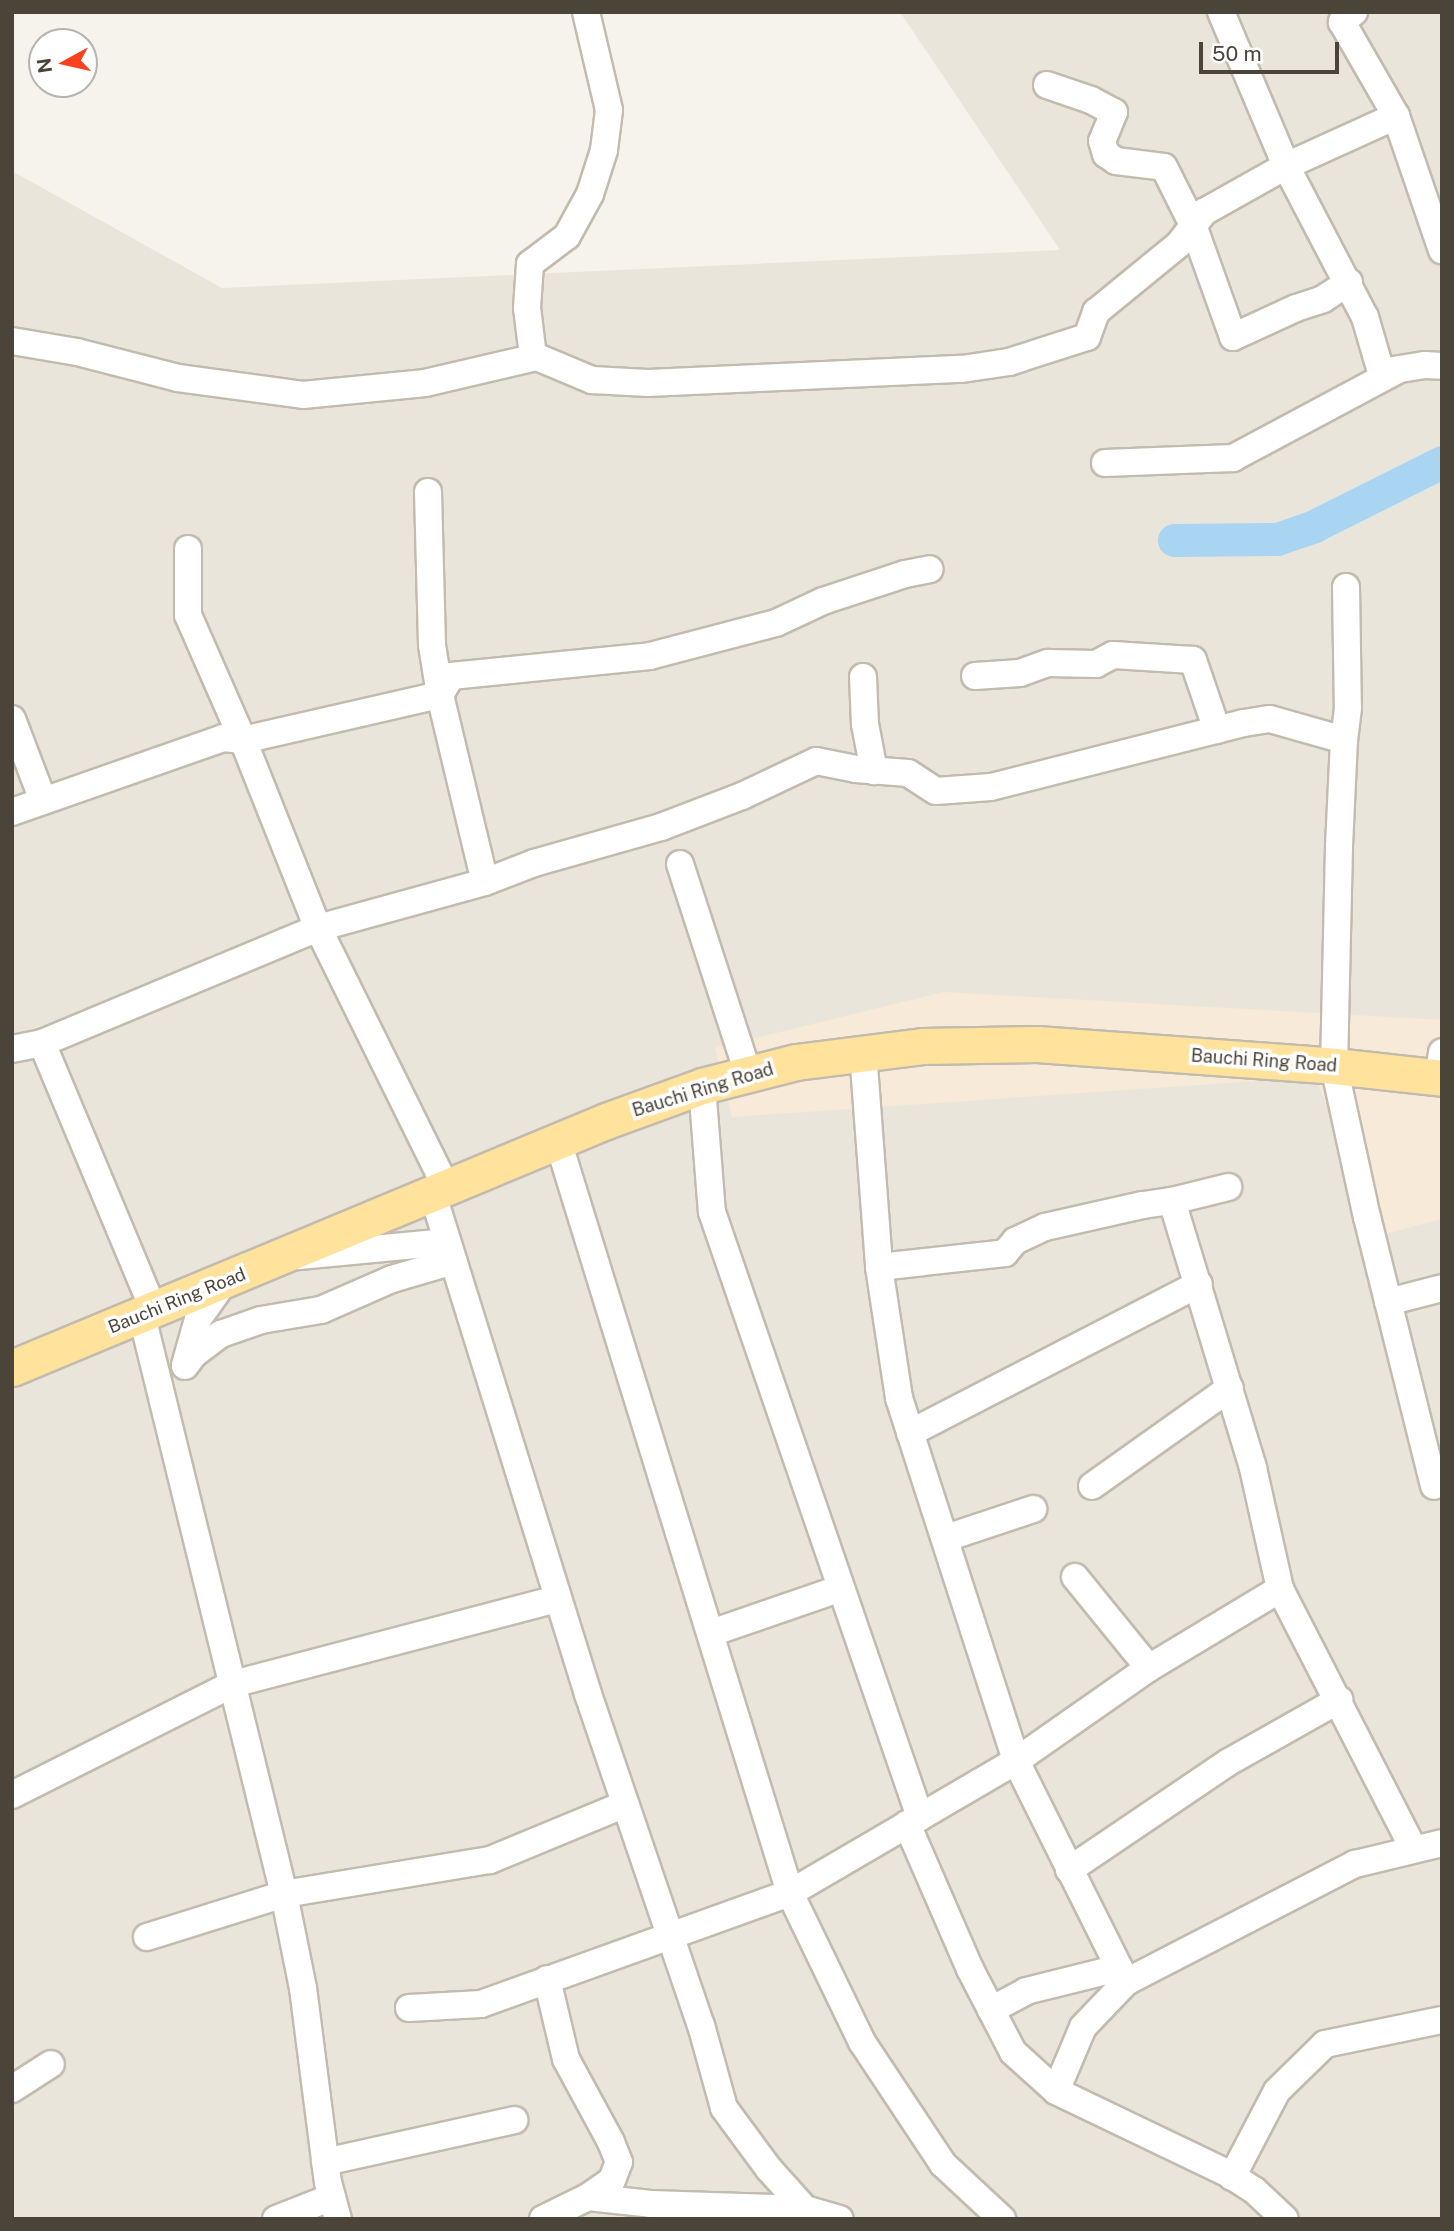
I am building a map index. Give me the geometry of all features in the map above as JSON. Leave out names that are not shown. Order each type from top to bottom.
[{"type":"main road","name":"Bauchi Ring Road","points":[[12,1368],[558,1141],[702,1086],[748,1073],[863,1052],[922,1046],[1037,1044],[1334,1066],[1441,1069]]},
{"type":"street","points":[[586,12],[609,110],[604,150],[590,194],[567,236],[530,264],[527,308],[533,356],[593,380],[648,383],[962,369],[1009,362],[1087,337],[1096,312],[1179,244],[1205,212],[1286,166],[1396,116]]},
{"type":"street","points":[[1221,12],[1286,166],[1366,317],[1381,372],[1442,366]]},
{"type":"street","points":[[1345,15],[1396,116],[1442,250]]},
{"type":"street","points":[[1047,85],[1091,100],[1114,112],[1102,141],[1107,154],[1116,161],[1164,167],[1193,225],[1233,337],[1296,308],[1323,299],[1349,282]]},
{"type":"street","points":[[12,341],[77,352],[178,378],[303,396],[425,383],[537,357]]},
{"type":"street","points":[[1105,463],[1233,458],[1400,369]]},
{"type":"street","points":[[428,492],[432,645],[440,695],[485,882]]},
{"type":"street","points":[[188,549],[188,615],[243,740],[318,928],[440,1192],[450,1251],[558,1599],[670,1935],[724,2108],[769,2169],[805,2208]]},
{"type":"street","points":[[12,812],[223,738],[243,740],[440,695],[451,676],[650,656],[776,623],[823,601],[905,574],[930,569]]},
{"type":"street","points":[[1346,587],[1348,708],[1344,740],[1334,1066],[1388,1302],[1434,1486]]},
{"type":"street","points":[[975,676],[1020,673],[1048,663],[1096,664],[1113,655],[1194,660],[1217,730]]},
{"type":"street","points":[[863,677],[865,724],[874,771]]},
{"type":"street","points":[[12,719],[43,800]]},
{"type":"street","points":[[12,1049],[42,1043],[318,928],[485,882],[534,863],[660,827],[743,796],[816,761],[874,771],[908,773],[936,791],[991,787],[1270,719],[1344,740]]},
{"type":"street","points":[[680,864],[748,1073]]},
{"type":"street","points":[[42,1043],[148,1313],[168,1417],[284,1894],[303,1988],[325,2162],[335,2208],[276,2219]]},
{"type":"street","points":[[863,1052],[879,1266],[899,1398],[1016,1761],[1122,1975]]},
{"type":"street","points":[[702,1086],[712,1212],[768,1370],[914,1821],[970,1969],[991,2010],[1013,2052],[1056,2091],[1232,2177],[1254,2190],[1285,2219]]},
{"type":"street","points":[[558,1141],[790,1893],[862,2042],[943,2164],[1002,2219]]},
{"type":"street","points":[[879,1266],[1005,1254],[1015,1241],[1045,1227],[1228,1187]]},
{"type":"street","points":[[1172,1201],[1253,1468],[1280,1589],[1413,1848]]},
{"type":"street","points":[[284,1257],[450,1251]]},
{"type":"street","points":[[185,1366],[194,1354],[222,1335],[261,1320],[321,1310],[450,1251]]},
{"type":"street","points":[[168,1417],[198,1319],[224,1282]]},
{"type":"street","points":[[910,1433],[1199,1284]]},
{"type":"street","points":[[1388,1302],[1442,1288]]},
{"type":"street","points":[[1091,1486],[1230,1388]]},
{"type":"street","points":[[946,1538],[1033,1509]]},
{"type":"street","points":[[1075,1577],[1149,1668]]},
{"type":"street","points":[[711,1633],[839,1589]]},
{"type":"street","points":[[409,2008],[481,2004],[790,1893],[1016,1761],[1149,1668],[1280,1589]]},
{"type":"street","points":[[12,1795],[233,1684],[558,1599]]},
{"type":"street","points":[[1069,1870],[1227,1763],[1339,1700]]},
{"type":"street","points":[[146,1937],[284,1894],[490,1860],[625,1804]]},
{"type":"street","points":[[991,2010],[1026,1991],[1122,1975],[1355,1864],[1442,1843]]},
{"type":"street","points":[[1056,2091],[1083,2027],[1122,1975]]},
{"type":"street","points":[[543,2219],[587,2197],[612,2180],[619,2162],[566,2059],[547,1979]]},
{"type":"street","points":[[1232,2177],[1277,2091],[1325,2044],[1442,2020]]},
{"type":"street","points":[[12,2089],[51,2064]]},
{"type":"street","points":[[325,2162],[514,2120]]},
{"type":"street","points":[[587,2197],[651,2204],[805,2208],[840,2219]]},
{"type":"shaded area","points":[[900,12],[1442,12],[1442,2219],[12,2219],[12,171],[222,288],[1060,250]]},
{"type":"shaded area","points":[[944,992],[1442,1020],[1442,1219],[1381,1235],[1315,1077],[732,1117],[715,1048]]},
{"type":"waterway","points":[[1174,540],[1277,539],[1314,526],[1442,462]]}]
